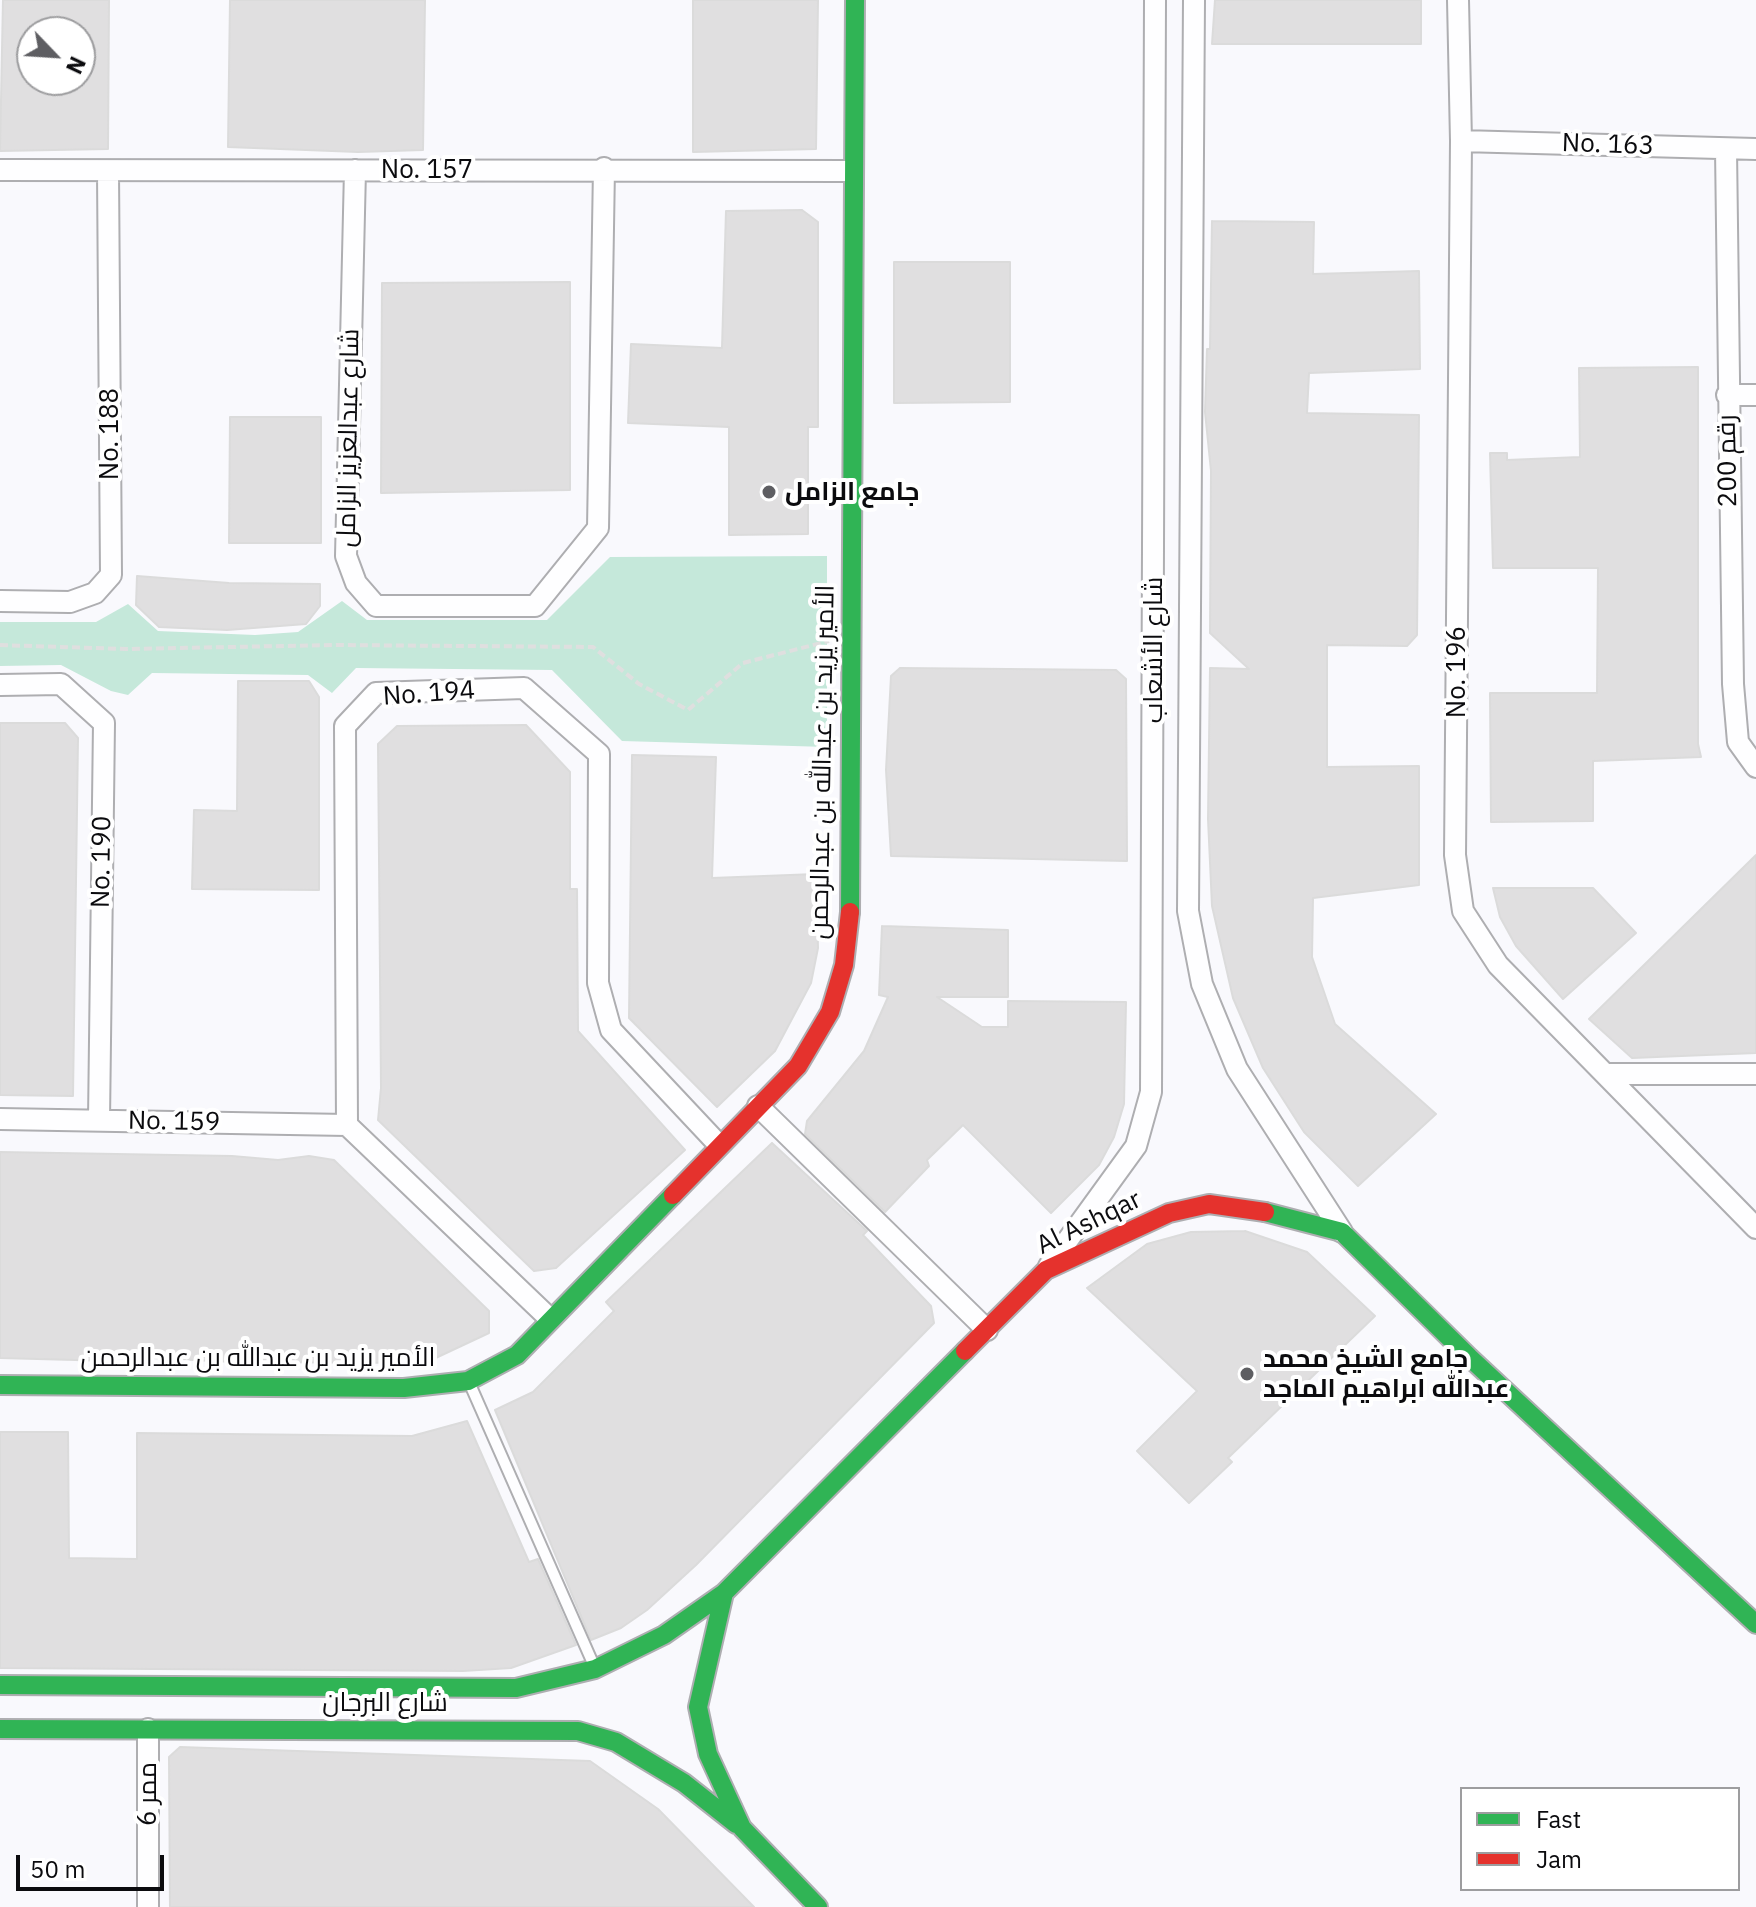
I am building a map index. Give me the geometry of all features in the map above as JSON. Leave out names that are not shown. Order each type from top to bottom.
[{"type":"street","name":"الأمير يزيد بن عبدالله بن عبدالرحمن","points":[[0,1385],[404,1388],[468,1381],[517,1355],[549,1318],[798,1066],[830,1012],[844,965],[850,917],[855,0]]},
{"type":"street","name":"شارع الأشعاب","points":[[1046,1270],[1136,1146],[1151,1092],[1155,0]]},
{"type":"street","name":"شارع الأشعاب","points":[[1194,0],[1188,911],[1202,984],[1237,1069],[1342,1232]]},
{"type":"street","name":"No. 196","points":[[1458,0],[1461,141],[1457,869],[1463,911],[1498,965],[1756,1228]]},
{"type":"street","name":"No. 163","points":[[1461,141],[1756,149]]},
{"type":"street","name":"رقم 200","points":[[1726,149],[1733,684],[1738,742],[1756,767]]},
{"type":"street","name":"No. 157","points":[[0,170],[604,168],[853,171]]},
{"type":"street","name":"شارع عبدالعزيز الزامل","points":[[355,170],[346,556],[356,583],[376,606],[535,606],[598,528],[604,168]]},
{"type":"street","name":"No. 188","points":[[0,601],[70,602],[95,593],[111,575],[108,172]]},
{"type":"street","points":[[1727,395],[1756,395]]},
{"type":"street","name":"No. 190","points":[[0,685],[61,684],[104,723],[99,1120]]},
{"type":"street","name":"No. 194","points":[[347,1125],[345,726],[376,693],[524,688],[599,754],[598,983],[611,1030],[719,1145]]},
{"type":"street","points":[[1606,1074],[1756,1074]]},
{"type":"street","points":[[758,1106],[987,1330]]},
{"type":"street","name":"No. 159","points":[[0,1119],[347,1125]]},
{"type":"street","points":[[347,1125],[549,1318]]},
{"type":"street","name":"Al Ashqar","points":[[724,1593],[1046,1270],[1169,1213],[1209,1204],[1246,1207],[1342,1232],[1469,1357],[1756,1624]]},
{"type":"street","points":[[724,1593],[698,1707],[708,1754],[742,1828],[818,1907]]},
{"type":"street","name":"شارع البرجان","points":[[0,1685],[516,1688],[595,1669],[664,1635],[724,1593]]},
{"type":"street","name":"شارع البرجان","points":[[0,1729],[578,1731],[616,1742],[684,1783],[742,1828]]},
{"type":"street","name":"ممر 6","points":[[148,1729],[148,1907]]},
{"type":"lane","points":[[468,1381],[595,1669]]},
{"type":"path","points":[[0,645],[126,649],[335,645],[593,647],[639,684],[688,710],[743,663],[851,638]]},
{"type":"green space","points":[[827,556],[827,747],[622,741],[552,670],[356,668],[332,693],[308,675],[152,673],[128,695],[111,691],[61,665],[0,666],[0,622],[96,622],[128,604],[158,631],[255,635],[298,632],[342,601],[367,620],[547,620],[610,557]]},
{"type":"building","points":[[3,0],[109,0],[108,149],[0,151]]},
{"type":"building","points":[[230,0],[425,0],[423,150],[358,152],[228,147]]},
{"type":"building","points":[[693,0],[818,0],[816,149],[693,152]]},
{"type":"building","points":[[1215,0],[1421,0],[1421,44],[1212,44]]},
{"type":"building","points":[[802,210],[818,222],[818,427],[808,427],[808,534],[729,535],[729,427],[628,423],[631,344],[722,348],[726,211]]},
{"type":"building","points":[[1212,221],[1314,222],[1313,274],[1419,271],[1420,369],[1309,373],[1307,413],[1419,415],[1417,635],[1407,646],[1327,645],[1327,767],[1419,766],[1419,885],[1313,898],[1312,957],[1335,1024],[1436,1114],[1358,1186],[1304,1132],[1263,1068],[1233,998],[1212,906],[1208,819],[1210,668],[1249,669],[1210,633],[1211,471],[1205,412],[1207,349],[1210,349]]},
{"type":"building","points":[[894,262],[1010,262],[1010,402],[894,403]]},
{"type":"building","points":[[570,282],[570,490],[381,493],[382,283]]},
{"type":"building","points":[[1698,367],[1698,744],[1701,757],[1593,761],[1593,821],[1491,822],[1490,693],[1597,693],[1598,568],[1493,568],[1490,453],[1507,453],[1507,460],[1580,457],[1579,368]]},
{"type":"building","points":[[230,417],[321,417],[321,543],[229,543]]},
{"type":"building","points":[[137,576],[229,583],[320,584],[320,606],[306,624],[227,630],[159,627],[136,605]]},
{"type":"building","points":[[900,668],[1116,670],[1126,679],[1127,861],[891,856],[886,770],[891,676]]},
{"type":"building","points":[[238,681],[309,681],[319,697],[319,890],[192,889],[194,810],[237,811]]},
{"type":"building","points":[[0,723],[65,723],[78,738],[73,1096],[0,1095]]},
{"type":"building","points":[[526,725],[570,772],[570,889],[577,889],[578,1031],[685,1150],[556,1268],[534,1271],[378,1120],[381,1088],[378,744],[397,726]]},
{"type":"building","points":[[632,755],[716,757],[712,878],[816,874],[818,948],[811,983],[775,1051],[717,1107],[629,1018]]},
{"type":"building","points":[[1756,855],[1756,1053],[1632,1058],[1589,1019]]},
{"type":"building","points":[[1493,888],[1593,888],[1636,933],[1563,999],[1516,946],[1500,917]]},
{"type":"building","points":[[882,926],[1008,930],[1008,997],[937,997],[982,1027],[1008,1027],[1008,1001],[1126,1002],[1124,1104],[1114,1137],[1099,1165],[1051,1213],[963,1125],[927,1160],[929,1166],[885,1212],[805,1134],[807,1121],[864,1051],[888,997],[879,995]]},
{"type":"building","points":[[772,1143],[867,1231],[863,1235],[931,1306],[934,1323],[696,1565],[647,1610],[621,1628],[591,1640],[495,1410],[533,1392],[614,1311],[606,1302]]},
{"type":"building","points":[[0,1152],[232,1156],[278,1160],[309,1156],[334,1160],[489,1311],[489,1333],[425,1363],[234,1362],[112,1356],[112,1361],[0,1358]]},
{"type":"building","name":"جامع الشيخ محمد عبدالله ابراهيم الماجد","points":[[1245,1231],[1307,1252],[1375,1316],[1228,1458],[1232,1462],[1189,1503],[1137,1451],[1197,1391],[1087,1288],[1147,1244],[1191,1232]]},
{"type":"building","points":[[467,1421],[529,1562],[538,1559],[576,1645],[511,1668],[463,1671],[0,1668],[0,1432],[68,1432],[69,1558],[137,1559],[137,1433],[412,1436]]},
{"type":"building","points":[[180,1747],[590,1761],[658,1809],[754,1907],[170,1907],[169,1757]]},
{"type":"traffic: fast","points":[[850,912],[855,0]]},
{"type":"traffic: fast","points":[[0,1385],[404,1388],[468,1381],[517,1355],[673,1195]]},
{"type":"traffic: fast","points":[[1265,1212],[1342,1232],[1469,1357],[1756,1624]]},
{"type":"traffic: fast","points":[[818,1907],[742,1828],[708,1754],[698,1707],[724,1593],[965,1351]]},
{"type":"traffic: fast","points":[[0,1685],[516,1688],[595,1669],[664,1635],[724,1593]]},
{"type":"traffic: fast","points":[[0,1729],[578,1731],[616,1742],[684,1783],[736,1824]]},
{"type":"traffic: jam","points":[[673,1195],[798,1066],[830,1012],[844,965],[850,912]]},
{"type":"traffic: jam","points":[[965,1351],[1046,1270],[1169,1213],[1209,1204],[1265,1212]]},
{"type":"place","name":"جامع الزامل","points":[[769,492]]},
{"type":"place","name":"جامع الشيخ محمد عبدالله ابراهيم الماجد","points":[[1247,1374]]}]
